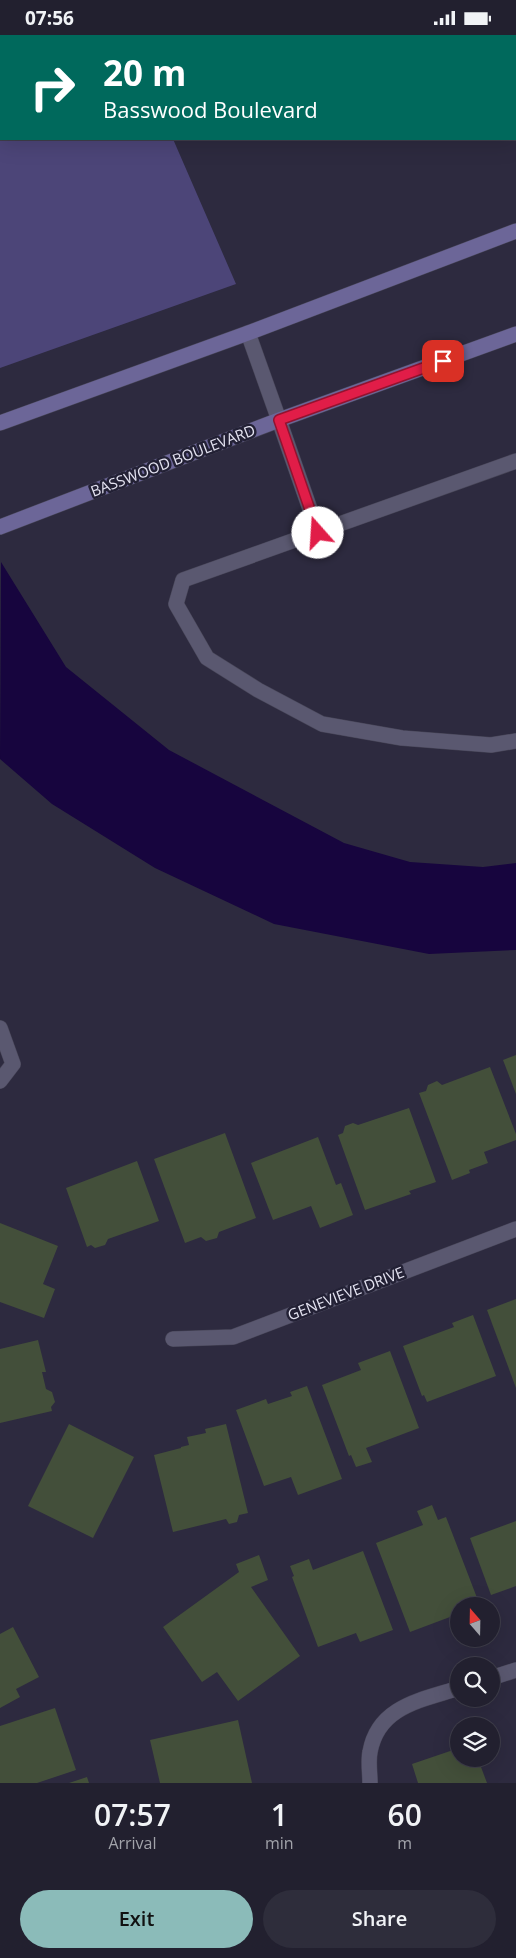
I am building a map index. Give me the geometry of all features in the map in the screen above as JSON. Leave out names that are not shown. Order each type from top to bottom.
[{"type":"main road","points":[[0,423],[248,333],[516,231]]},
{"type":"main road","name":"BASSWOOD BOULEVARD","points":[[0,527],[279,420],[516,334]]},
{"type":"street","points":[[248,333],[318,533]]},
{"type":"street","points":[[516,461],[183,580],[176,605],[207,658],[258,690],[322,724],[412,739],[491,745],[516,741]]},
{"type":"street","points":[[0,1028],[13,1064],[0,1081]]},
{"type":"street","name":"GENEVIEVE DRIVE","points":[[173,1339],[232,1337],[516,1229]]},
{"type":"street","points":[[500,1675],[516,1670]]},
{"type":"street","points":[[370,1783],[369,1752],[380,1726],[402,1707],[450,1691]]},
{"type":"shaded area","points":[[0,140],[173,140],[236,284],[0,368]]},
{"type":"shaded area","points":[[1,562],[66,667],[169,750],[344,843],[410,862],[483,867],[516,863],[516,950],[429,954],[274,924],[155,868],[52,804],[0,759]]},
{"type":"building","points":[[516,1055],[516,1094],[503,1060]]},
{"type":"building","points":[[490,1067],[516,1134],[516,1140],[484,1152],[488,1163],[469,1170],[470,1173],[452,1180],[419,1093],[426,1091],[428,1085],[437,1081],[442,1085]]},
{"type":"building","points":[[409,1108],[436,1182],[409,1191],[411,1194],[365,1210],[338,1135],[343,1133],[345,1126],[353,1123],[358,1125]]},
{"type":"building","points":[[225,1133],[256,1218],[219,1232],[217,1238],[206,1241],[201,1237],[185,1243],[154,1159]]},
{"type":"building","points":[[318,1137],[336,1185],[341,1183],[353,1215],[320,1228],[311,1206],[273,1220],[251,1163]]},
{"type":"building","points":[[137,1161],[159,1221],[108,1239],[105,1245],[95,1248],[91,1245],[87,1247],[66,1188]]},
{"type":"building","points":[[0,1223],[58,1246],[43,1284],[55,1289],[44,1318],[0,1302]]},
{"type":"building","points":[[516,1299],[516,1388],[487,1310]]},
{"type":"building","points":[[473,1315],[496,1376],[427,1402],[424,1395],[422,1396],[403,1346],[454,1327],[452,1323]]},
{"type":"building","points":[[38,1340],[46,1372],[42,1372],[46,1389],[52,1392],[55,1402],[51,1407],[52,1411],[0,1423],[0,1349]]},
{"type":"building","points":[[390,1351],[419,1428],[366,1448],[372,1462],[356,1467],[351,1455],[349,1456],[322,1385],[361,1370],[358,1363]]},
{"type":"building","points":[[307,1386],[342,1479],[298,1495],[291,1477],[264,1486],[236,1410],[266,1399],[268,1404],[292,1396],[290,1392]]},
{"type":"building","points":[[69,1424],[134,1457],[93,1538],[28,1506]]},
{"type":"building","points":[[226,1424],[248,1513],[239,1515],[237,1522],[229,1524],[226,1519],[173,1532],[154,1455],[189,1445],[187,1437],[206,1433],[205,1429]]},
{"type":"building","points":[[432,1505],[438,1520],[446,1517],[477,1597],[450,1597],[450,1617],[410,1632],[376,1543],[423,1525],[417,1511]]},
{"type":"building","points":[[516,1521],[516,1586],[491,1595],[470,1538]]},
{"type":"building","points":[[363,1551],[393,1630],[360,1642],[356,1633],[318,1647],[292,1577],[294,1576],[290,1566],[309,1559],[313,1570]]},
{"type":"building","points":[[259,1555],[268,1580],[251,1587],[300,1656],[238,1701],[217,1672],[202,1682],[163,1627],[239,1572],[236,1564]]},
{"type":"building","points":[[13,1627],[39,1677],[16,1689],[20,1697],[0,1708],[0,1634]]},
{"type":"building","points":[[55,1708],[76,1770],[37,1783],[0,1783],[0,1726]]},
{"type":"building","points":[[238,1720],[252,1783],[160,1783],[150,1740]]},
{"type":"building","points":[[450,1751],[450,1767],[481,1767],[487,1783],[418,1783],[412,1764]]},
{"type":"building","points":[[87,1777],[89,1783],[69,1783]]},
{"type":"route","points":[[318,533],[279,420],[443,361]]}]
